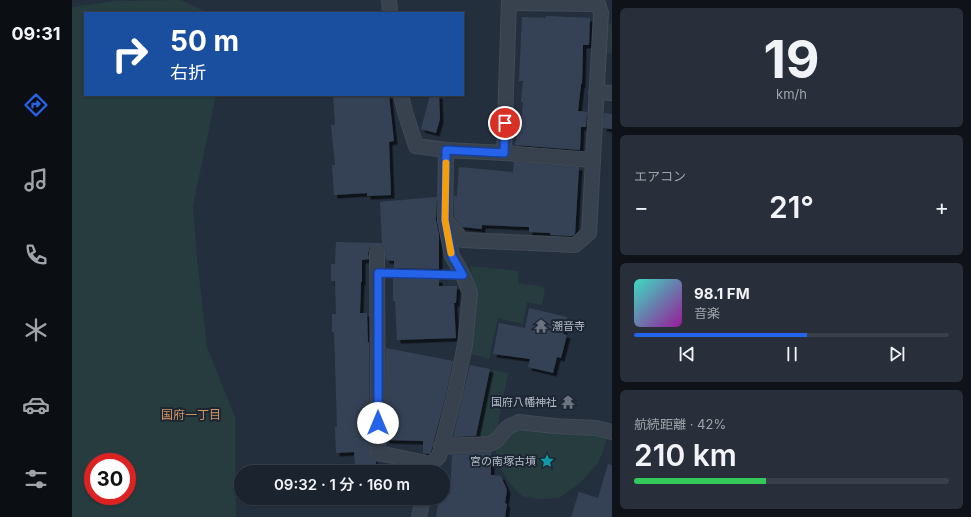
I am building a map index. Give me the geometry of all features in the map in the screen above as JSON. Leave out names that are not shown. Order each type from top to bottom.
[{"type":"street","points":[[389,0],[390,12]]},
{"type":"street","points":[[445,220],[462,240],[575,245],[589,233],[601,13],[598,4],[509,1],[504,153]]},
{"type":"street","points":[[596,92],[612,93]]},
{"type":"street","points":[[401,96],[416,146],[446,150],[593,160]]},
{"type":"street","points":[[432,465],[439,456],[454,397],[465,345],[470,293],[463,275],[452,256],[445,220],[446,150]]},
{"type":"street","points":[[377,253],[378,453],[420,465]]},
{"type":"street","points":[[441,446],[490,444],[497,440],[506,428],[519,422],[554,426],[596,428],[612,432]]},
{"type":"street","points":[[419,517],[422,505]]},
{"type":"lane","points":[[378,273],[463,275]]},
{"type":"green space","points":[[181,0],[206,12],[84,12],[84,96],[216,96],[193,206],[207,347],[235,417],[234,505],[236,505],[236,517],[72,517],[72,7],[116,1]]},
{"type":"green space","points":[[612,23],[612,54],[606,53],[606,26]]},
{"type":"green space","points":[[470,266],[519,271],[518,283],[545,287],[542,305],[527,302],[523,324],[498,318],[489,359],[468,353],[475,317],[474,285]]},
{"type":"green space","points":[[492,370],[508,373],[498,426],[494,435],[477,441]]},
{"type":"green space","points":[[519,429],[607,436],[604,449],[598,463],[580,483],[559,498],[540,499],[522,496],[510,484],[500,467],[496,455],[496,448],[512,433]]},
{"type":"building","points":[[546,16],[590,18],[589,45],[583,45],[582,84],[578,111],[587,112],[586,127],[581,127],[580,150],[515,145],[517,132],[520,132],[523,102],[521,102],[523,81],[519,81],[522,17],[546,18]]},
{"type":"building","points":[[333,96],[389,96],[394,141],[389,142],[391,195],[367,196],[367,193],[334,195],[332,165],[335,165],[331,125],[335,125]]},
{"type":"building","points":[[430,96],[439,96],[440,119],[436,133],[421,129]]},
{"type":"building","points":[[604,113],[612,114],[612,129],[603,128]]},
{"type":"building","points":[[514,162],[579,167],[575,234],[572,236],[529,232],[529,227],[482,225],[482,229],[462,227],[454,217],[454,196],[457,196],[459,167],[513,172]]},
{"type":"building","points":[[437,197],[436,220],[439,235],[439,269],[394,268],[394,261],[386,260],[384,249],[382,246],[377,245],[370,248],[368,253],[369,259],[362,260],[360,313],[367,313],[369,342],[370,453],[371,457],[376,461],[376,465],[355,465],[354,452],[336,453],[335,427],[337,427],[334,332],[332,332],[332,314],[336,314],[335,281],[331,281],[331,264],[335,264],[336,242],[382,243],[380,202],[401,200],[402,202],[402,200]]},
{"type":"building","points":[[393,278],[439,279],[439,286],[457,286],[456,303],[454,303],[456,338],[397,340],[395,301],[393,301]]},
{"type":"building","points":[[529,308],[567,317],[563,334],[567,335],[561,358],[557,357],[553,373],[528,367],[530,359],[493,354],[499,323],[525,328]]},
{"type":"building","points":[[386,348],[453,361],[446,395],[431,452],[429,454],[423,453],[423,441],[386,440]]},
{"type":"building","points":[[470,365],[490,369],[476,436],[453,437],[462,399]]},
{"type":"building","points":[[491,452],[491,475],[501,476],[507,490],[505,517],[436,517],[438,505],[450,505],[452,455],[448,454]]},
{"type":"building","points":[[608,464],[612,465],[612,517],[571,517],[579,492],[598,498]]},
{"type":"slow traffic","points":[[446,163],[445,220],[451,253]]},
{"type":"place","name":"潮音寺","points":[[541,326]]},
{"type":"place","name":"国府八幡神社","points":[[568,402]]},
{"type":"place","name":"宮の南塚古墳","points":[[547,461]]},
{"type":"district","name":"国府一丁目","points":[[191,415]]},
{"type":"route","points":[[378,423],[378,273],[463,275],[452,256],[445,220],[446,150],[504,153],[505,123]]}]
